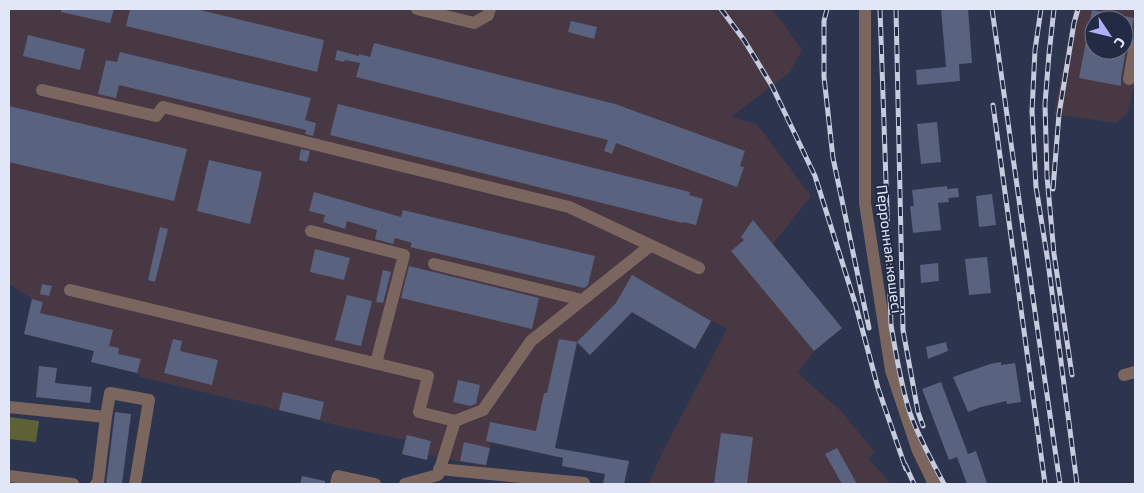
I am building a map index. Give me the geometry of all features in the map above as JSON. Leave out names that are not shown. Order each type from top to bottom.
[{"type":"street","points":[[416,9],[474,23],[488,15],[490,9]]},
{"type":"street","name":"Перронная көшесі","points":[[865,9],[865,203],[891,370],[918,451],[934,484]]},
{"type":"street","points":[[1129,79],[1135,45]]},
{"type":"street","points":[[42,90],[156,116],[163,107],[560,205],[699,268]]},
{"type":"street","points":[[311,231],[404,255],[376,363]]},
{"type":"street","points":[[70,290],[428,376],[419,412],[455,421],[483,410],[532,341],[650,246]]},
{"type":"street","points":[[434,264],[582,300]]},
{"type":"street","points":[[96,484],[98,483],[110,393],[149,400],[135,484]]},
{"type":"street","points":[[9,407],[106,417]]},
{"type":"street","points":[[405,484],[438,475],[455,421]]},
{"type":"street","points":[[439,469],[584,483]]},
{"type":"street","points":[[9,476],[73,484]]},
{"type":"street","points":[[336,484],[338,476],[375,484]]},
{"type":"shaded area","points":[[9,9],[773,9],[802,50],[790,72],[731,117],[757,124],[811,196],[773,244],[842,328],[814,351],[798,373],[841,411],[875,452],[868,458],[891,484],[648,484],[665,447],[727,329],[712,321],[695,349],[632,313],[590,355],[577,343],[553,456],[491,443],[486,467],[428,455],[427,460],[402,454],[405,440],[335,425],[140,377],[137,373],[91,362],[94,351],[24,334],[32,299],[9,284]]},
{"type":"shaded area","points":[[1074,9],[1135,9],[1135,80],[1128,113],[1116,123],[1054,114]]},
{"type":"green space","points":[[9,417],[39,421],[36,442],[9,439]]},
{"type":"building","points":[[61,9],[114,9],[110,23],[61,12]]},
{"type":"building","points":[[130,9],[196,9],[324,40],[317,72],[126,26]]},
{"type":"building","points":[[941,9],[968,9],[972,63],[959,64],[960,81],[917,85],[916,70],[946,67]]},
{"type":"building","points":[[571,21],[597,27],[594,39],[568,32]]},
{"type":"building","points":[[28,35],[85,49],[80,70],[23,56]]},
{"type":"building","points":[[374,43],[615,104],[745,151],[740,166],[744,167],[737,187],[616,143],[612,154],[604,151],[608,140],[356,77],[360,63],[335,60],[337,50],[370,57]]},
{"type":"building","points":[[120,52],[311,98],[305,120],[316,123],[313,136],[305,134],[306,130],[119,85],[116,98],[98,94],[106,60],[117,62]]},
{"type":"building","points":[[1084,52],[1084,60],[1124,60],[1121,86],[1079,78]]},
{"type":"building","points":[[338,104],[690,192],[689,195],[703,199],[696,225],[330,135]]},
{"type":"building","points":[[9,106],[187,149],[174,201],[9,162]]},
{"type":"building","points":[[937,122],[941,162],[921,164],[917,124]]},
{"type":"building","points":[[301,149],[310,151],[307,162],[299,160]]},
{"type":"building","points":[[209,160],[262,172],[250,224],[197,211]]},
{"type":"building","points":[[947,186],[947,189],[958,188],[959,197],[948,198],[949,202],[938,203],[941,230],[913,233],[910,206],[914,206],[912,190]]},
{"type":"building","points":[[314,192],[401,217],[403,210],[595,256],[588,285],[584,288],[410,247],[412,243],[395,238],[393,244],[375,239],[377,230],[347,221],[345,229],[323,222],[325,215],[309,211]]},
{"type":"building","points":[[992,194],[996,225],[979,227],[976,196]]},
{"type":"building","points":[[753,220],[842,328],[814,351],[731,251],[744,240],[741,237]]},
{"type":"building","points":[[160,227],[168,229],[155,282],[148,280]]},
{"type":"building","points":[[315,249],[350,258],[344,280],[310,272]]},
{"type":"building","points":[[987,257],[991,293],[969,295],[965,259]]},
{"type":"building","points":[[938,263],[939,281],[921,283],[920,265]]},
{"type":"building","points":[[409,266],[539,298],[532,329],[401,298]]},
{"type":"building","points":[[383,270],[391,272],[383,303],[376,302]]},
{"type":"building","points":[[632,275],[711,321],[695,349],[632,312],[590,355],[577,342],[616,303]]},
{"type":"building","points":[[42,284],[52,286],[49,296],[40,294]]},
{"type":"building","points":[[347,295],[372,301],[361,346],[335,340]]},
{"type":"building","points":[[32,299],[43,302],[40,313],[113,330],[109,346],[119,348],[118,354],[141,359],[137,373],[91,362],[94,351],[24,334]]},
{"type":"building","points":[[173,339],[182,341],[180,351],[218,360],[212,385],[164,373]]},
{"type":"building","points":[[559,339],[577,342],[555,448],[629,461],[624,484],[603,484],[605,474],[562,466],[563,458],[486,441],[490,422],[536,431]]},
{"type":"building","points":[[946,342],[948,351],[928,359],[926,347]]},
{"type":"building","points":[[1001,362],[1001,365],[1015,363],[1021,402],[1007,404],[1006,401],[968,412],[953,377]]},
{"type":"building","points":[[39,366],[57,368],[55,383],[92,387],[90,403],[36,397]]},
{"type":"building","points":[[458,380],[480,385],[476,404],[470,406],[453,402]]},
{"type":"building","points":[[941,382],[968,454],[976,451],[987,483],[967,484],[957,457],[949,460],[922,389]]},
{"type":"building","points":[[283,392],[324,402],[320,420],[279,410]]},
{"type":"building","points":[[115,412],[131,414],[122,484],[106,484]]},
{"type":"building","points":[[721,433],[753,437],[747,484],[714,484]]},
{"type":"building","points":[[407,435],[431,441],[427,460],[402,454]]},
{"type":"building","points":[[464,442],[490,448],[486,465],[460,461]]},
{"type":"building","points":[[837,448],[857,484],[842,484],[825,454]]},
{"type":"building","points":[[302,476],[325,481],[325,484],[300,484]]},
{"type":"railway","points":[[721,9],[744,40],[772,86],[815,176],[856,306],[878,388],[906,469]]},
{"type":"railway","points":[[827,9],[824,21],[824,77],[833,158],[869,328]]},
{"type":"railway","points":[[880,9],[891,325],[901,381],[910,413],[944,484]]},
{"type":"railway","points":[[896,9],[903,330],[918,412],[923,426]]},
{"type":"railway","points":[[992,9],[1060,484]]},
{"type":"railway","points":[[1041,9],[1035,50],[1032,111],[1036,187],[1048,262],[1077,484]]},
{"type":"railway","points":[[1054,9],[1045,104],[1047,176],[1054,254],[1072,375]]},
{"type":"railway","points":[[1053,189],[1059,114],[1078,9]]},
{"type":"railway","points":[[993,105],[1045,484]]},
{"type":"railway","points":[[905,464],[914,484]]}]
